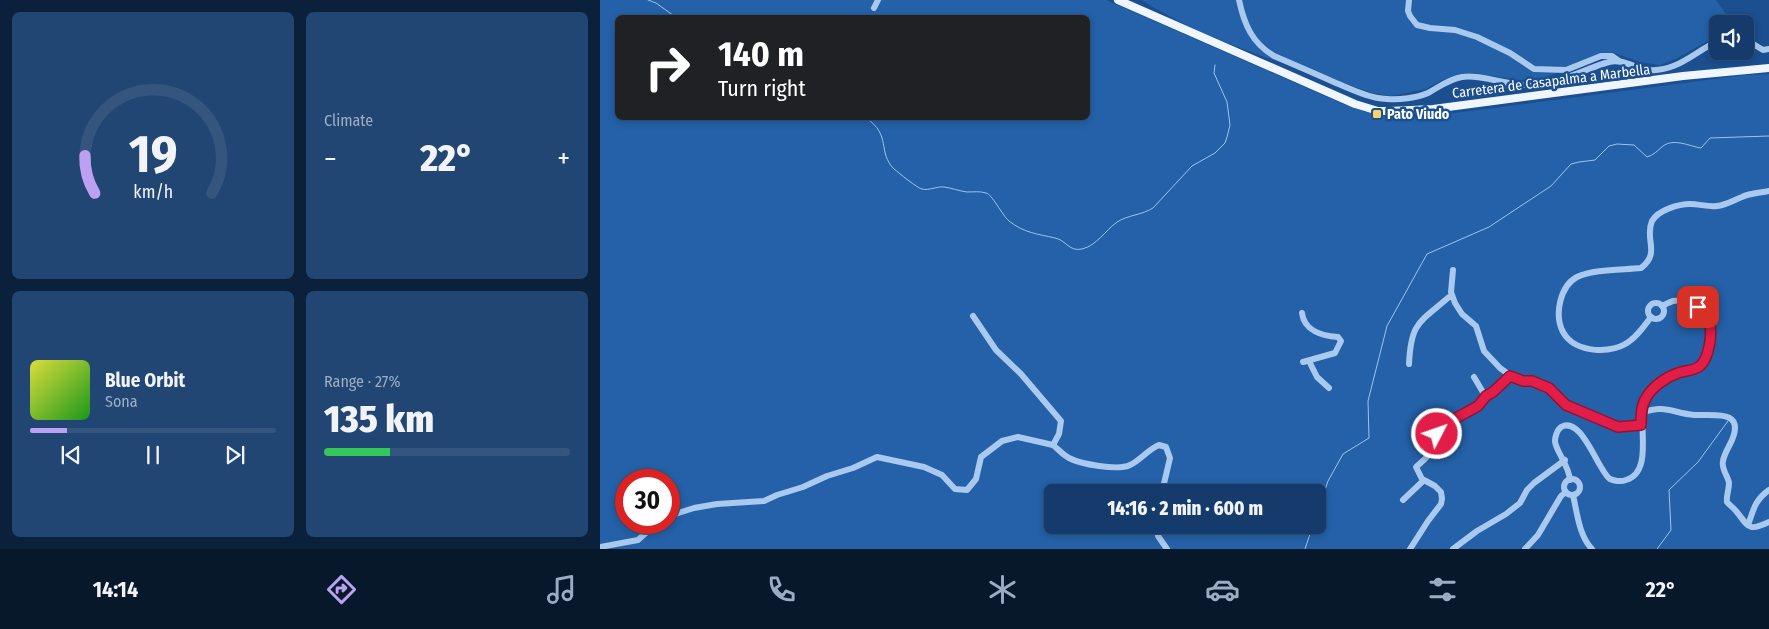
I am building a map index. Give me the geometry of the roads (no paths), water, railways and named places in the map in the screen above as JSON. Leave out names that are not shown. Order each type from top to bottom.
[{"type":"main road","name":"Carretera de Casapalma a Marbella","points":[[1118,0],[1339,97],[1378,111],[1400,112],[1433,109],[1683,76],[1769,68]]},
{"type":"street","points":[[874,8],[878,0]]},
{"type":"street","points":[[1239,0],[1244,21],[1251,36],[1265,51],[1366,95],[1387,100],[1425,94],[1454,79],[1463,77],[1536,85],[1574,76],[1611,61],[1647,70],[1671,68],[1709,46]]},
{"type":"street","points":[[1409,0],[1408,11],[1417,25],[1455,30],[1477,37],[1510,52],[1534,69],[1566,70],[1601,56],[1612,56],[1618,62]]},
{"type":"street","points":[[1754,44],[1764,50],[1769,50]]},
{"type":"street","points":[[1651,317],[1631,341],[1614,349],[1598,351],[1588,350],[1577,344],[1563,332],[1559,308],[1561,298],[1567,286],[1575,278],[1585,274],[1642,268],[1648,263],[1651,256],[1650,231],[1652,221],[1660,214],[1674,207],[1689,204],[1718,206],[1744,196],[1769,191]]},
{"type":"street","points":[[1454,270],[1451,281],[1452,297],[1462,314],[1476,326],[1480,342],[1490,359],[1510,376],[1523,381],[1532,381],[1549,388],[1566,405],[1618,427],[1641,425]]},
{"type":"street","points":[[1409,364],[1410,342],[1420,322],[1449,297],[1452,297]]},
{"type":"street","points":[[1570,480],[1564,460],[1555,443],[1556,433],[1561,428],[1568,426],[1577,430],[1610,479],[1626,480],[1638,471],[1642,461],[1644,447],[1641,425],[1646,398],[1668,376],[1699,367],[1704,362],[1708,347],[1710,323],[1705,314],[1698,307],[1687,301],[1673,301],[1662,306],[1658,304],[1651,306],[1648,310],[1651,317],[1656,319],[1662,316],[1664,311],[1662,306]]},
{"type":"street","points":[[1302,313],[1308,327],[1316,332],[1338,337],[1341,340],[1335,353],[1306,362],[1317,377],[1329,388]]},
{"type":"street","points":[[973,316],[996,350],[1021,374],[1061,420],[1057,439],[1053,445]]},
{"type":"street","points":[[1410,549],[1442,502],[1441,492],[1424,480],[1416,467],[1426,458],[1431,441],[1447,423],[1478,406],[1486,396],[1510,376]]},
{"type":"street","points":[[1474,377],[1486,396]]},
{"type":"street","points":[[1642,413],[1658,408],[1671,409],[1685,414],[1726,415],[1733,420],[1735,426],[1734,434],[1723,460],[1724,470],[1729,482],[1726,500],[1748,525],[1755,528],[1769,522]]},
{"type":"street","points":[[680,512],[717,504],[764,501],[827,476],[853,468],[877,457],[924,467],[942,475],[955,489],[967,490],[976,479],[981,457],[1002,441],[1018,436],[1053,445],[1069,458],[1120,468],[1133,464],[1151,448],[1158,445],[1169,450],[1170,458],[1164,484]]},
{"type":"street","points":[[1453,549],[1520,503],[1527,490],[1534,483],[1564,460]]},
{"type":"street","points":[[1403,500],[1424,480]]},
{"type":"street","points":[[1570,480],[1576,481],[1580,487],[1577,492],[1573,494],[1566,492],[1565,483],[1570,480]]},
{"type":"street","points":[[1748,525],[1755,503],[1769,490]]},
{"type":"street","points":[[1524,549],[1538,535],[1561,496],[1566,492]]},
{"type":"street","points":[[1573,494],[1582,532],[1592,549]]},
{"type":"street","points":[[600,547],[638,540],[645,534]]},
{"type":"street","points":[[1158,534],[1160,542],[1167,549]]},
{"type":"waterway","points":[[648,0],[656,3],[673,15]]},
{"type":"waterway","points":[[869,120],[874,124],[882,137],[889,163],[916,186],[925,189],[944,187],[967,192],[986,193],[1006,218],[1020,228],[1059,239],[1074,249],[1082,249],[1096,241],[1117,222],[1153,208],[1192,166],[1215,153],[1225,143],[1230,125],[1227,102],[1214,73],[1215,65]]},
{"type":"waterway","points":[[1326,487],[1343,454],[1369,438],[1368,401],[1387,326],[1427,254],[1489,227],[1551,186],[1571,164],[1595,160],[1609,146],[1617,144],[1634,145],[1647,157],[1663,146],[1672,143],[1682,143],[1701,148],[1710,138],[1769,136]]},
{"type":"waterway","points":[[1657,549],[1671,530],[1669,490],[1698,462],[1728,421]]},
{"type":"waterway","points":[[1305,549],[1310,534]]},
{"type":"place","name":"Pato Viudo","points":[[1377,114]]}]
